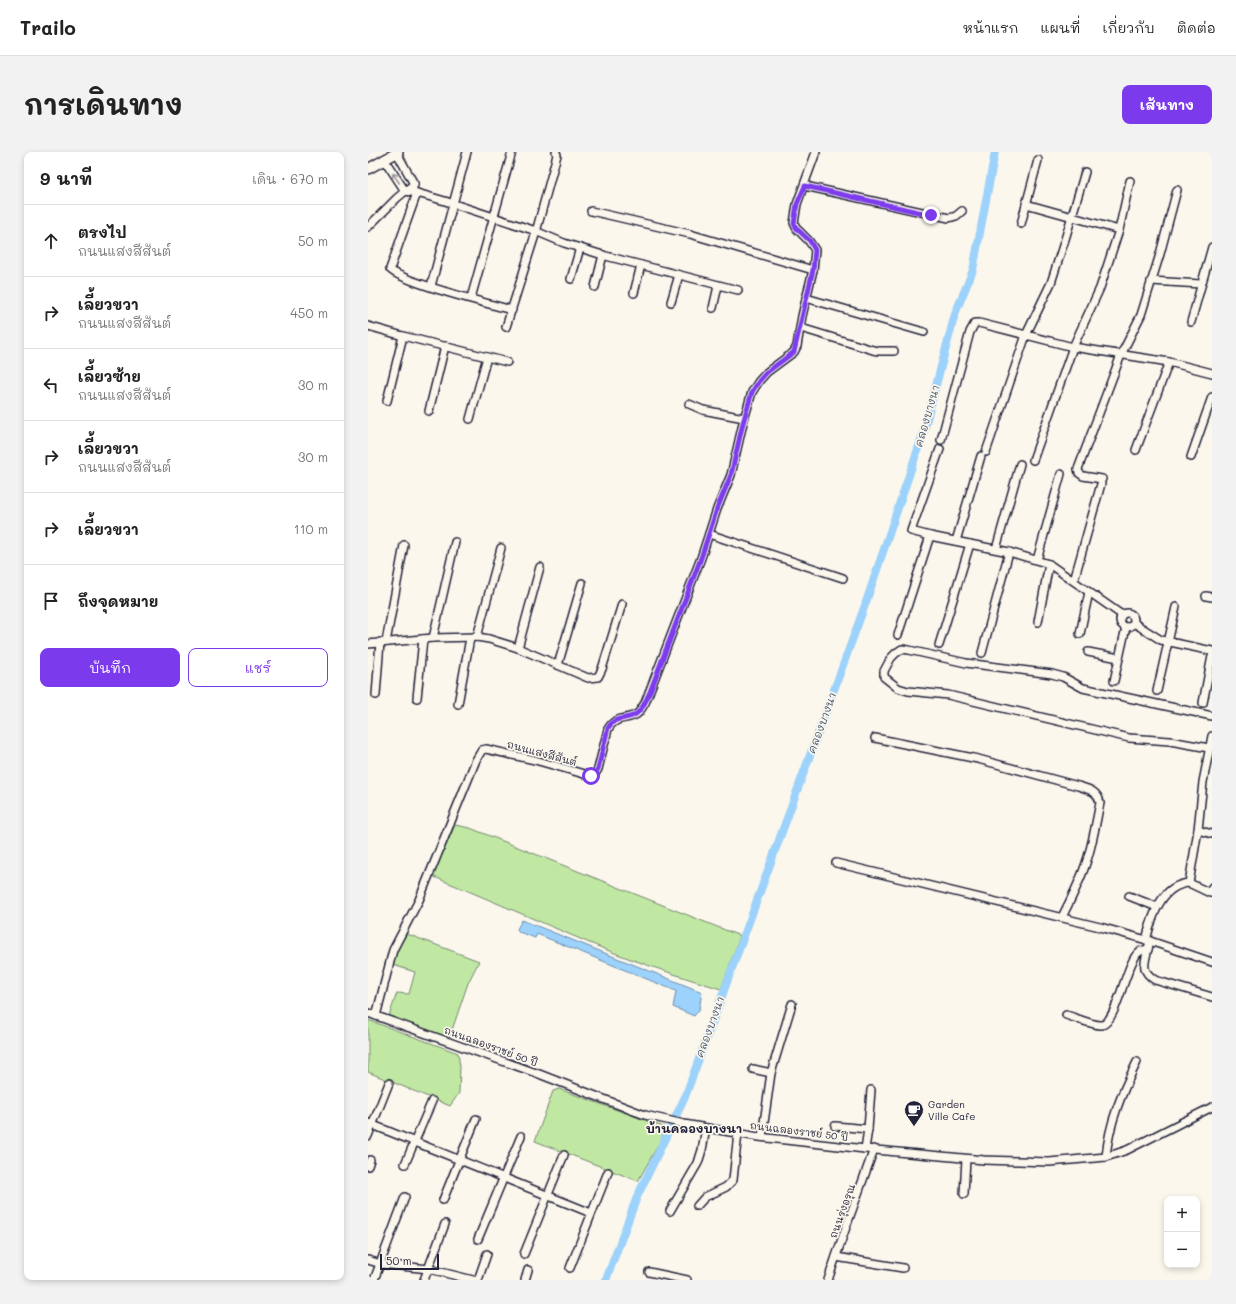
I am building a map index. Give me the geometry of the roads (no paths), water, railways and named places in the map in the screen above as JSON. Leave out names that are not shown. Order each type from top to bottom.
[{"type":"street","points":[[368,168],[398,152],[412,190],[390,270],[395,274],[430,286],[512,310]]},
{"type":"street","points":[[430,286],[467,152]]},
{"type":"street","points":[[470,298],[512,152]]},
{"type":"street","points":[[506,327],[536,232],[557,155],[556,152]]},
{"type":"street","name":"ถนนแสงสีสันต์","points":[[376,1016],[393,950],[419,900],[479,754],[482,750],[486,749],[535,760],[586,776],[591,776],[595,774],[598,769],[608,728],[614,721],[637,714],[644,703],[701,558],[717,509],[731,475],[744,418],[752,392],[767,372],[794,352],[801,328],[802,316],[813,270],[815,250],[810,241],[797,229],[794,224],[797,204],[805,186],[816,152]]},
{"type":"street","points":[[384,159],[412,190],[580,248],[718,286],[738,290]]},
{"type":"street","points":[[1021,224],[1038,160]]},
{"type":"street","points":[[956,541],[984,454],[1026,335],[1051,283],[1085,172]]},
{"type":"street","points":[[1033,460],[1073,347],[1100,288],[1119,230],[1130,181]]},
{"type":"street","points":[[805,186],[949,218],[956,216],[962,211]]},
{"type":"street","points":[[368,227],[412,190]]},
{"type":"street","points":[[1074,580],[1101,482],[1083,476],[1079,473],[1078,469],[1121,355],[1140,315],[1178,190]]},
{"type":"street","points":[[1026,204],[1119,230]]},
{"type":"street","points":[[591,211],[690,234],[813,270]]},
{"type":"street","points":[[1191,322],[1212,247]]},
{"type":"street","points":[[571,279],[580,248]]},
{"type":"street","points":[[595,287],[603,254]]},
{"type":"street","points":[[634,292],[641,265]]},
{"type":"street","points":[[671,302],[679,275]]},
{"type":"street","points":[[1151,281],[1201,284]]},
{"type":"street","points":[[713,308],[718,286]]},
{"type":"street","points":[[806,298],[924,332]]},
{"type":"street","points":[[941,440],[970,332],[975,323],[1073,347],[1169,362],[1212,373]]},
{"type":"street","points":[[368,326],[507,362]]},
{"type":"street","points":[[801,328],[878,351],[894,351]]},
{"type":"street","points":[[387,401],[403,336]]},
{"type":"street","points":[[429,411],[445,346]]},
{"type":"street","points":[[470,419],[487,357]]},
{"type":"street","points":[[1136,450],[1169,362]]},
{"type":"street","points":[[1191,457],[1212,397]]},
{"type":"street","points":[[688,404],[703,410],[744,418]]},
{"type":"street","points":[[940,449],[911,530],[930,536],[1009,552],[1049,564],[1074,580],[1122,615]]},
{"type":"street","points":[[996,549],[1020,464]]},
{"type":"street","points":[[1037,560],[1061,474]]},
{"type":"street","points":[[709,534],[843,578]]},
{"type":"street","points":[[898,635],[930,536]]},
{"type":"street","points":[[433,638],[455,542]]},
{"type":"street","points":[[939,645],[970,544]]},
{"type":"street","points":[[376,694],[383,642],[404,545]]},
{"type":"street","points":[[458,704],[474,637],[501,548]]},
{"type":"street","points":[[982,653],[1009,552]]},
{"type":"street","points":[[1038,622],[1049,564]]},
{"type":"street","points":[[518,648],[540,568]]},
{"type":"street","points":[[558,665],[582,583]]},
{"type":"street","points":[[1080,634],[1089,592]]},
{"type":"street","points":[[368,644],[433,638],[474,637],[489,639],[518,648],[588,678],[598,677],[602,669],[622,604]]},
{"type":"street","points":[[1157,691],[1176,607]]},
{"type":"street","points":[[1126,627],[1120,620],[1122,615],[1128,612],[1132,614],[1134,623]]},
{"type":"street","points":[[1134,623],[1161,640],[1212,651]]},
{"type":"street","points":[[1126,627],[1131,626],[1134,623]]},
{"type":"street","points":[[1114,681],[1126,627]]},
{"type":"street","points":[[417,698],[423,639]]},
{"type":"street","points":[[1210,748],[1170,741],[1129,738],[948,695],[908,691],[898,688],[890,683],[884,677],[884,671],[891,658],[896,653],[902,650],[909,650],[966,663],[1052,674],[1063,677],[1083,688],[1212,716]]},
{"type":"street","points":[[1088,652],[1119,658]]},
{"type":"street","points":[[1203,703],[1212,656]]},
{"type":"street","points":[[1190,883],[1203,782],[1212,736]]},
{"type":"street","points":[[876,738],[978,759],[1084,788],[1096,793],[1100,803],[1087,861],[1062,917]]},
{"type":"street","points":[[1198,830],[1212,834]]},
{"type":"street","points":[[836,863],[1062,917],[1148,940],[1212,962]]},
{"type":"street","points":[[1212,886],[1210,893],[1190,883],[1181,884],[1166,894],[1157,907],[1151,924],[1145,961],[1145,969],[1151,977],[1156,980],[1212,997]]},
{"type":"street","points":[[1129,896],[1157,907]]},
{"type":"street","points":[[1066,1015],[1096,1024],[1107,1022],[1134,957],[1141,950],[1148,949]]},
{"type":"street","points":[[762,1137],[771,1073],[792,1004]]},
{"type":"street","name":"ถนนฉลองราชย์ 50 ปี","points":[[368,1013],[541,1075],[645,1115],[684,1124],[762,1137],[865,1149],[984,1160],[1049,1162],[1106,1157],[1127,1150],[1212,1107]]},
{"type":"street","points":[[1106,1157],[1111,1126],[1123,1090],[1137,1062]]},
{"type":"street","points":[[752,1069],[771,1073]]},
{"type":"street","points":[[368,1136],[370,1124],[388,1083]]},
{"type":"street","points":[[865,1149],[871,1090]]},
{"type":"street","points":[[405,1164],[432,1101]]},
{"type":"street","points":[[443,1200],[476,1119]]},
{"type":"street","points":[[370,1124],[591,1213]]},
{"type":"street","points":[[835,1126],[868,1129]]},
{"type":"street","points":[[670,1211],[698,1163],[706,1128]]},
{"type":"street","points":[[697,1206],[705,1197],[726,1187],[733,1180],[738,1133]]},
{"type":"street","points":[[478,1239],[521,1136]]},
{"type":"street","name":"ถนนรุ่งอรุณ","points":[[828,1280],[874,1149]]},
{"type":"street","points":[[524,1254],[564,1155]]},
{"type":"street","points":[[964,1194],[966,1158]]},
{"type":"street","points":[[570,1268],[608,1172]]},
{"type":"street","points":[[374,1280],[405,1197]]},
{"type":"street","points":[[424,1280],[445,1224]]},
{"type":"street","points":[[478,1280],[487,1254]]},
{"type":"street","points":[[836,1257],[903,1268]]},
{"type":"street","points":[[368,1260],[381,1264],[429,1269],[473,1280]]},
{"type":"street","points":[[525,1280],[528,1270]]},
{"type":"street","points":[[649,1272],[687,1280]]},
{"type":"water","points":[[522,920],[702,992],[699,1010],[694,1016],[673,1007],[676,991],[537,934],[535,938],[519,932],[517,929]]},
{"type":"waterway","name":"คลองบางนา","points":[[606,1280],[637,1197],[685,1097],[865,605],[923,434],[955,314],[973,270],[995,152]]},
{"type":"place","name":"Garden Ville Cafe","points":[[914,1127]]},
{"type":"district","name":"บ้านคลองบางนา","points":[[694,1129]]}]
